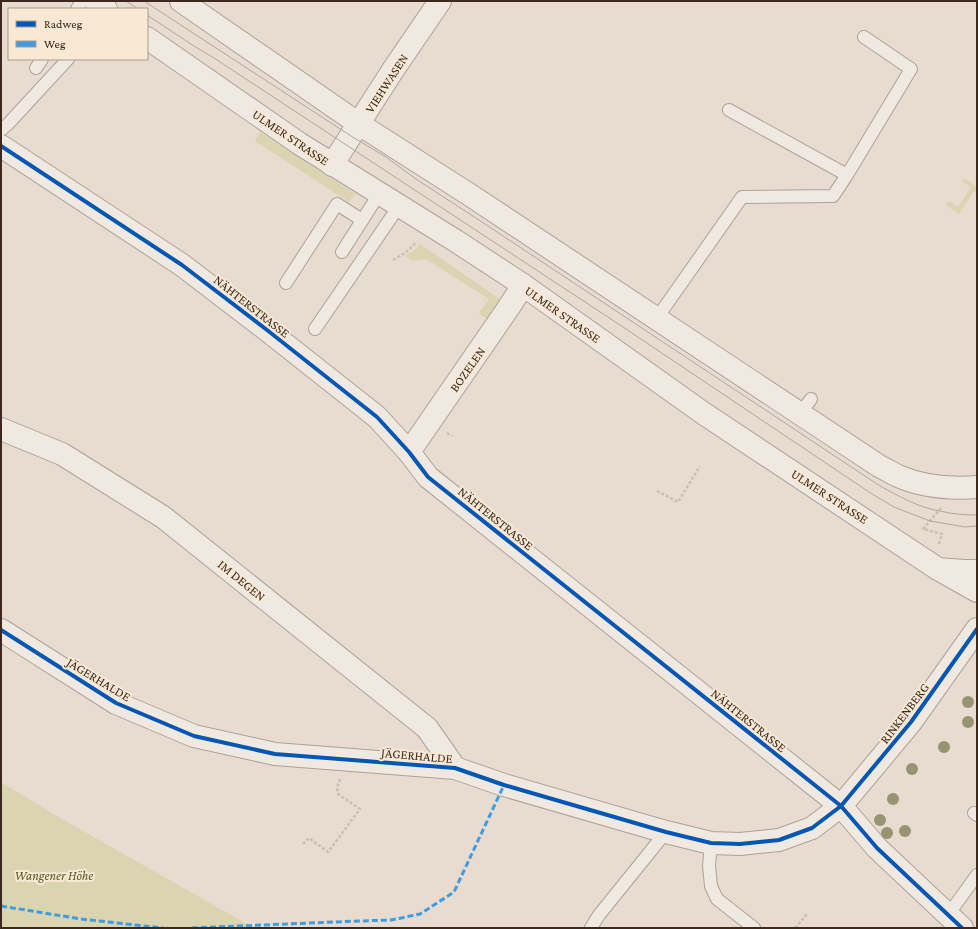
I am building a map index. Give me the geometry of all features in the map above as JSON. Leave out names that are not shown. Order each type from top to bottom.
[{"type":"street","points":[[95,1],[105,8]]},
{"type":"street","points":[[181,1],[359,124],[657,318],[805,406],[879,466],[918,483],[950,488],[977,487]]},
{"type":"street","name":"VIEHWASEN","points":[[332,164],[440,1]]},
{"type":"street","name":"ULMER STRASSE","points":[[148,39],[300,144],[456,241],[523,285],[703,413],[934,566],[977,591]]},
{"type":"street","name":"NÄHTERSTRASSE","points":[[1,146],[182,265],[267,330],[377,418],[409,452],[428,477],[841,806],[877,848],[955,921]]},
{"type":"street","name":"BOZELEN","points":[[409,452],[510,307],[523,285]]},
{"type":"street","name":"IM DEGEN","points":[[1,429],[62,454],[163,517],[427,728],[455,768]]},
{"type":"street","points":[[934,566],[964,571],[977,571]]},
{"type":"street","name":"RINKENBERG","points":[[841,806],[911,722],[977,629]]},
{"type":"street","name":"JÄGERHALDE","points":[[1,630],[116,704],[194,736],[275,754],[455,768],[504,785],[666,832],[711,843],[740,844],[779,840],[812,828],[841,806]]},
{"type":"lane","points":[[657,318],[742,197],[833,196],[911,69],[864,37]]},
{"type":"lane","points":[[1,130],[67,60]]},
{"type":"lane","points":[[729,110],[847,175]]},
{"type":"lane","points":[[342,252],[379,194]]},
{"type":"lane","points":[[286,283],[337,204],[362,220]]},
{"type":"lane","points":[[315,329],[399,206]]},
{"type":"lane","points":[[591,928],[599,915],[666,832]]},
{"type":"lane","points":[[711,843],[709,866],[711,886],[717,899],[754,928]]},
{"type":"lane","points":[[955,921],[977,875]]},
{"type":"path","points":[[393,260],[401,256],[412,247]]},
{"type":"path","points":[[657,491],[678,502],[700,466]]},
{"type":"path","points":[[934,566],[942,534],[922,529],[942,506]]},
{"type":"path","points":[[303,844],[308,838],[328,852],[360,809],[338,794]]},
{"type":"path","points":[[795,928],[808,913]]},
{"type":"green space","points":[[260,132],[355,194],[349,202],[255,141]]},
{"type":"green space","points":[[964,178],[977,187],[977,193],[974,191],[959,214],[946,205],[949,201],[958,207],[971,187],[962,181]]},
{"type":"green space","points":[[420,244],[501,300],[487,319],[479,313],[489,299],[426,259],[413,261],[405,256],[416,249]]},
{"type":"green space","name":"Wangener Höhe","points":[[1,782],[55,815],[254,928],[1,928]]},
{"type":"tram line","points":[[126,1],[136,8]]},
{"type":"tram line","points":[[144,1],[351,136],[386,157],[416,179],[880,486],[924,507],[954,514],[977,515]]},
{"type":"tram line","points":[[148,16],[617,323],[872,494],[894,507],[930,521],[965,527],[977,526]]},
{"type":"marked path","points":[[192,928],[391,920],[420,914],[454,892],[504,785]]},
{"type":"marked path","points":[[1,906],[81,919],[163,928]]},
{"type":"cycle path","points":[[1,146],[182,265],[377,417],[409,452],[428,477],[841,806],[877,848],[962,928]]},
{"type":"cycle path","points":[[1,630],[116,703],[194,736],[275,754],[455,768],[504,785],[666,832],[711,843],[740,844],[779,840],[812,828],[841,806],[911,722],[977,629]]}]
